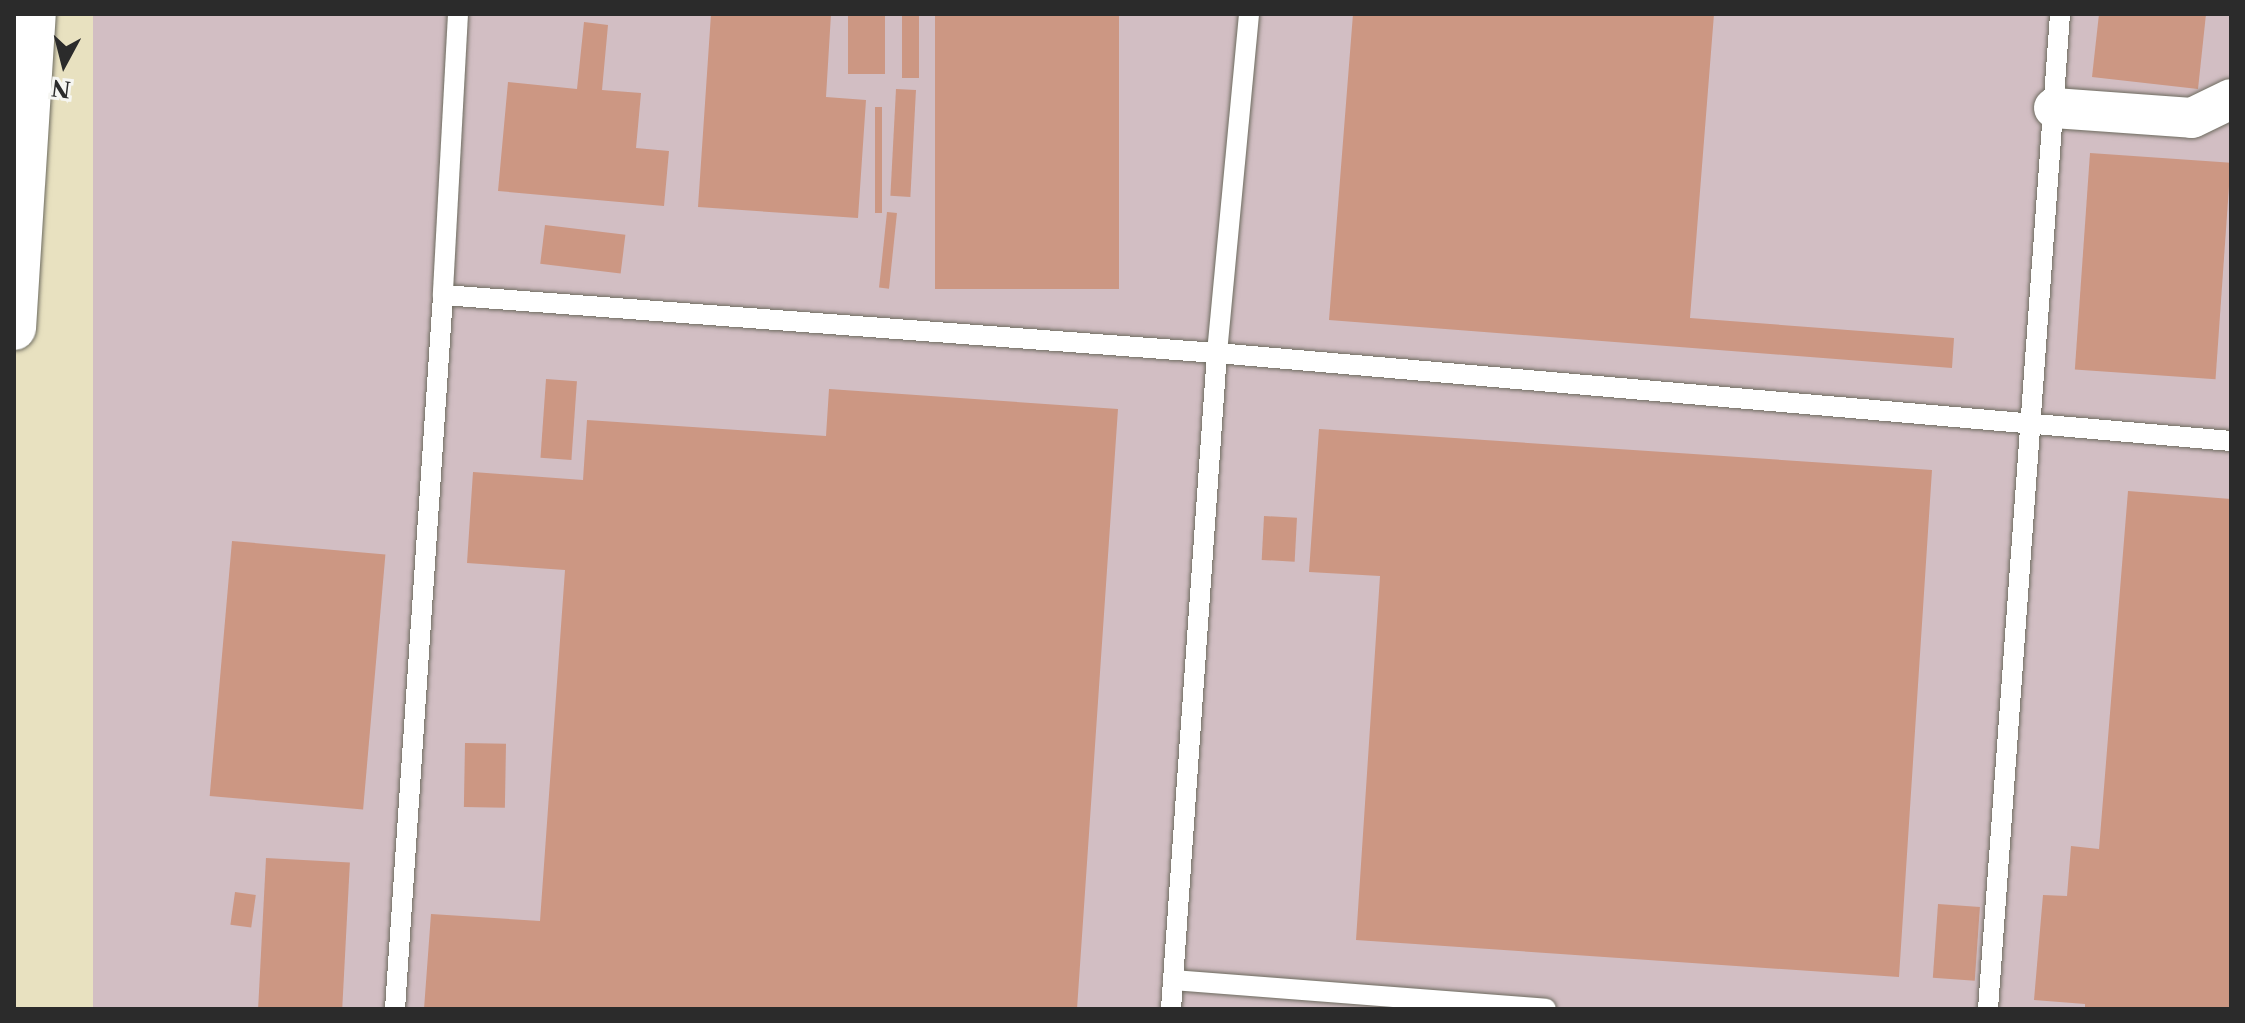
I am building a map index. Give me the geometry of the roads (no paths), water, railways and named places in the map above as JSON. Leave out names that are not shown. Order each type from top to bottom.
[{"type":"street","points":[[14,328],[21,103],[34,14]]},
{"type":"street","points":[[2054,108],[2192,118],[2231,99]]},
{"type":"lane","points":[[395,1009],[443,295],[458,14]]},
{"type":"lane","points":[[1171,1009],[1217,353],[1249,14]]},
{"type":"lane","points":[[1988,1009],[2060,14]]},
{"type":"lane","points":[[443,295],[1217,353],[2231,441]]},
{"type":"lane","points":[[1173,980],[1546,1009]]}]
